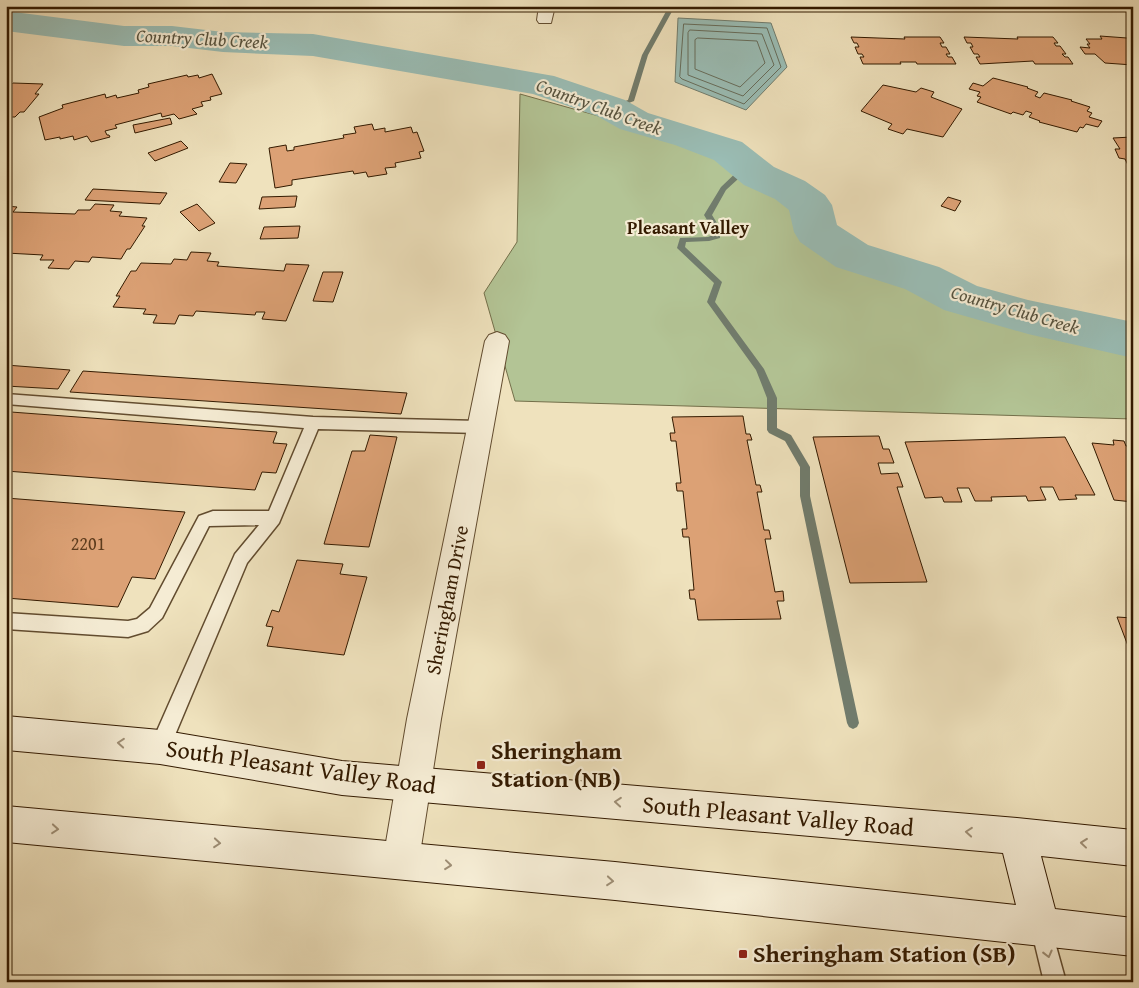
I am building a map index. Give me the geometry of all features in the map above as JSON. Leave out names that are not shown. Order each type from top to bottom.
[{"type":"main road","name":"Sheringham Drive","points":[[401,860],[413,784],[498,341]]},
{"type":"main road","name":"South Pleasant Valley Road","points":[[6,733],[160,747],[342,778],[1017,836],[1133,848]]},
{"type":"main road","points":[[6,824],[401,860],[1133,937]]},
{"type":"main road","points":[[1017,836],[1041,927]]},
{"type":"lane","points":[[6,399],[313,423],[480,427]]},
{"type":"lane","points":[[160,747],[240,559],[274,518],[313,423]]},
{"type":"lane","points":[[6,622],[128,630],[142,625],[156,613],[204,521],[214,518],[274,518]]},
{"type":"lane","points":[[1041,927],[1055,982]]},
{"type":"green space","points":[[520,94],[713,148],[732,165],[803,206],[809,235],[831,250],[878,271],[931,288],[1002,315],[1133,345],[1133,419],[515,401],[484,293],[517,242]]},
{"type":"water","points":[[678,18],[771,23],[787,67],[746,110],[675,82]]},
{"type":"building","points":[[1100,36],[1127,38],[1133,43],[1133,65],[1105,63],[1095,54],[1085,54],[1080,47],[1090,48],[1087,44],[1090,44],[1086,39],[1102,39]]},
{"type":"building","points":[[851,37],[905,39],[904,37],[940,37],[944,43],[940,43],[942,47],[946,47],[950,54],[946,54],[948,57],[952,57],[956,64],[900,62],[901,64],[863,64],[860,57],[864,57],[862,54],[858,54],[855,47],[859,47]]},
{"type":"building","points":[[964,37],[1018,39],[1017,37],[1053,37],[1058,43],[1054,43],[1056,46],[1060,46],[1066,54],[1062,54],[1068,57],[1073,64],[1035,64],[1033,61],[980,64],[976,57],[980,57],[978,54],[974,54],[970,47],[973,47],[971,43],[967,43]]},
{"type":"building","points":[[212,74],[222,94],[210,97],[211,100],[201,102],[203,106],[192,109],[197,114],[179,119],[174,114],[162,117],[161,113],[115,125],[117,128],[105,131],[110,137],[91,142],[87,136],[74,140],[73,136],[45,140],[39,117],[63,108],[62,105],[105,94],[106,98],[116,95],[117,98],[139,93],[138,90],[149,87],[148,84],[187,75],[188,77],[198,75],[199,78]]},
{"type":"building","points":[[993,78],[1028,87],[1038,92],[1035,96],[1040,98],[1044,93],[1090,107],[1087,111],[1092,113],[1089,117],[1102,121],[1098,127],[1086,124],[1083,128],[1080,127],[1077,132],[1039,122],[1029,117],[1032,113],[1026,111],[1023,115],[1013,112],[1011,114],[977,102],[981,97],[977,96],[980,92],[969,89],[973,83],[983,86]]},
{"type":"building","points":[[13,83],[43,84],[35,94],[39,94],[24,112],[20,112],[15,117],[6,117],[6,86],[10,86]]},
{"type":"building","points":[[883,85],[916,92],[921,88],[934,92],[931,97],[962,109],[943,137],[907,129],[903,134],[888,129],[892,124],[861,111]]},
{"type":"building","points":[[170,118],[172,124],[135,133],[133,125]]},
{"type":"building","points":[[372,124],[374,130],[385,128],[385,132],[411,127],[413,133],[417,132],[424,151],[419,152],[421,158],[395,163],[396,167],[385,168],[387,174],[368,177],[366,172],[354,174],[353,171],[292,180],[292,185],[275,188],[269,148],[286,145],[287,151],[294,150],[294,147],[344,138],[343,135],[356,133],[354,127]]},
{"type":"building","points":[[1129,130],[1133,130],[1133,165],[1128,165],[1125,159],[1119,158],[1115,149],[1120,149],[1113,138],[1132,137]]},
{"type":"building","points":[[181,141],[188,148],[155,161],[148,153]]},
{"type":"building","points":[[230,163],[247,164],[236,183],[219,182]]},
{"type":"building","points":[[93,189],[167,193],[160,204],[85,200]]},
{"type":"building","points":[[297,196],[295,207],[259,209],[262,197]]},
{"type":"building","points":[[948,197],[961,201],[955,211],[941,206]]},
{"type":"building","points":[[95,204],[114,205],[110,211],[122,212],[119,216],[147,218],[142,226],[145,226],[121,259],[92,257],[89,262],[75,261],[69,269],[48,268],[54,260],[40,260],[43,255],[6,253],[6,206],[17,207],[13,212],[75,214],[78,210],[90,210]]},
{"type":"building","points":[[197,204],[215,223],[199,231],[180,212]]},
{"type":"building","points":[[300,226],[298,238],[260,239],[264,227]]},
{"type":"building","points":[[191,252],[211,253],[207,261],[219,262],[217,266],[284,271],[286,264],[309,265],[286,321],[262,319],[265,312],[256,312],[255,315],[196,311],[193,316],[179,315],[175,324],[153,323],[157,315],[143,314],[146,309],[113,307],[120,296],[116,296],[131,271],[136,271],[141,263],[171,264],[174,259],[187,260]]},
{"type":"building","points":[[323,272],[343,272],[333,302],[313,301]]},
{"type":"building","points":[[6,365],[70,370],[58,389],[6,386]]},
{"type":"building","points":[[83,371],[407,393],[401,414],[70,392]]},
{"type":"building","points":[[11,412],[277,432],[273,443],[287,444],[276,473],[262,472],[255,490],[6,471],[6,419]]},
{"type":"building","points":[[743,416],[746,434],[750,434],[752,440],[747,440],[756,485],[760,485],[762,492],[757,492],[764,530],[769,530],[771,539],[765,539],[775,592],[783,591],[784,601],[777,601],[781,619],[698,620],[695,599],[690,599],[689,590],[694,590],[689,537],[683,537],[682,529],[687,529],[683,491],[677,491],[676,483],[681,483],[676,441],[671,441],[670,433],[675,433],[672,417]]},
{"type":"building","points":[[370,435],[397,437],[369,547],[324,544],[352,451],[365,451]]},
{"type":"building","points":[[879,436],[883,449],[889,449],[894,463],[878,463],[881,474],[898,473],[903,487],[897,487],[927,582],[850,583],[813,437]]},
{"type":"building","points":[[1065,437],[1095,495],[1075,495],[1077,499],[1059,500],[1053,487],[1040,487],[1046,500],[1028,501],[1026,496],[991,497],[992,501],[975,501],[969,488],[957,488],[962,502],[944,502],[942,497],[925,498],[905,442]]},
{"type":"building","points":[[1113,440],[1124,441],[1126,446],[1133,446],[1133,502],[1114,500],[1092,443],[1114,445]]},
{"type":"building","points":[[6,498],[185,512],[155,579],[132,577],[118,607],[6,598]]},
{"type":"building","points":[[297,560],[343,564],[340,574],[367,577],[344,655],[267,646],[273,627],[266,626],[272,610],[279,612]]},
{"type":"building","points":[[1117,617],[1133,618],[1133,659]]},
{"type":"waterway","points":[[611,108],[631,101],[645,55],[672,6]]},
{"type":"waterway","name":"Country Club Creek","points":[[6,21],[124,36],[172,36],[223,42],[313,45],[541,84],[611,108],[634,121],[728,151],[759,176],[790,190],[810,205],[816,232],[852,256],[922,278],[961,298],[1028,317],[1133,340]]},
{"type":"waterway","points":[[746,168],[724,188],[708,215],[716,228],[717,236],[709,239],[683,240],[681,248],[718,282],[711,302],[760,369],[772,398],[772,430],[788,438],[805,467],[805,496],[853,723]]},
{"type":"place","name":"Sheringham Station (NB)","points":[[481,765]]},
{"type":"place","name":"Sheringham Station (SB)","points":[[743,954]]},
{"type":"district","name":"Pleasant Valley","points":[[688,228]]}]
